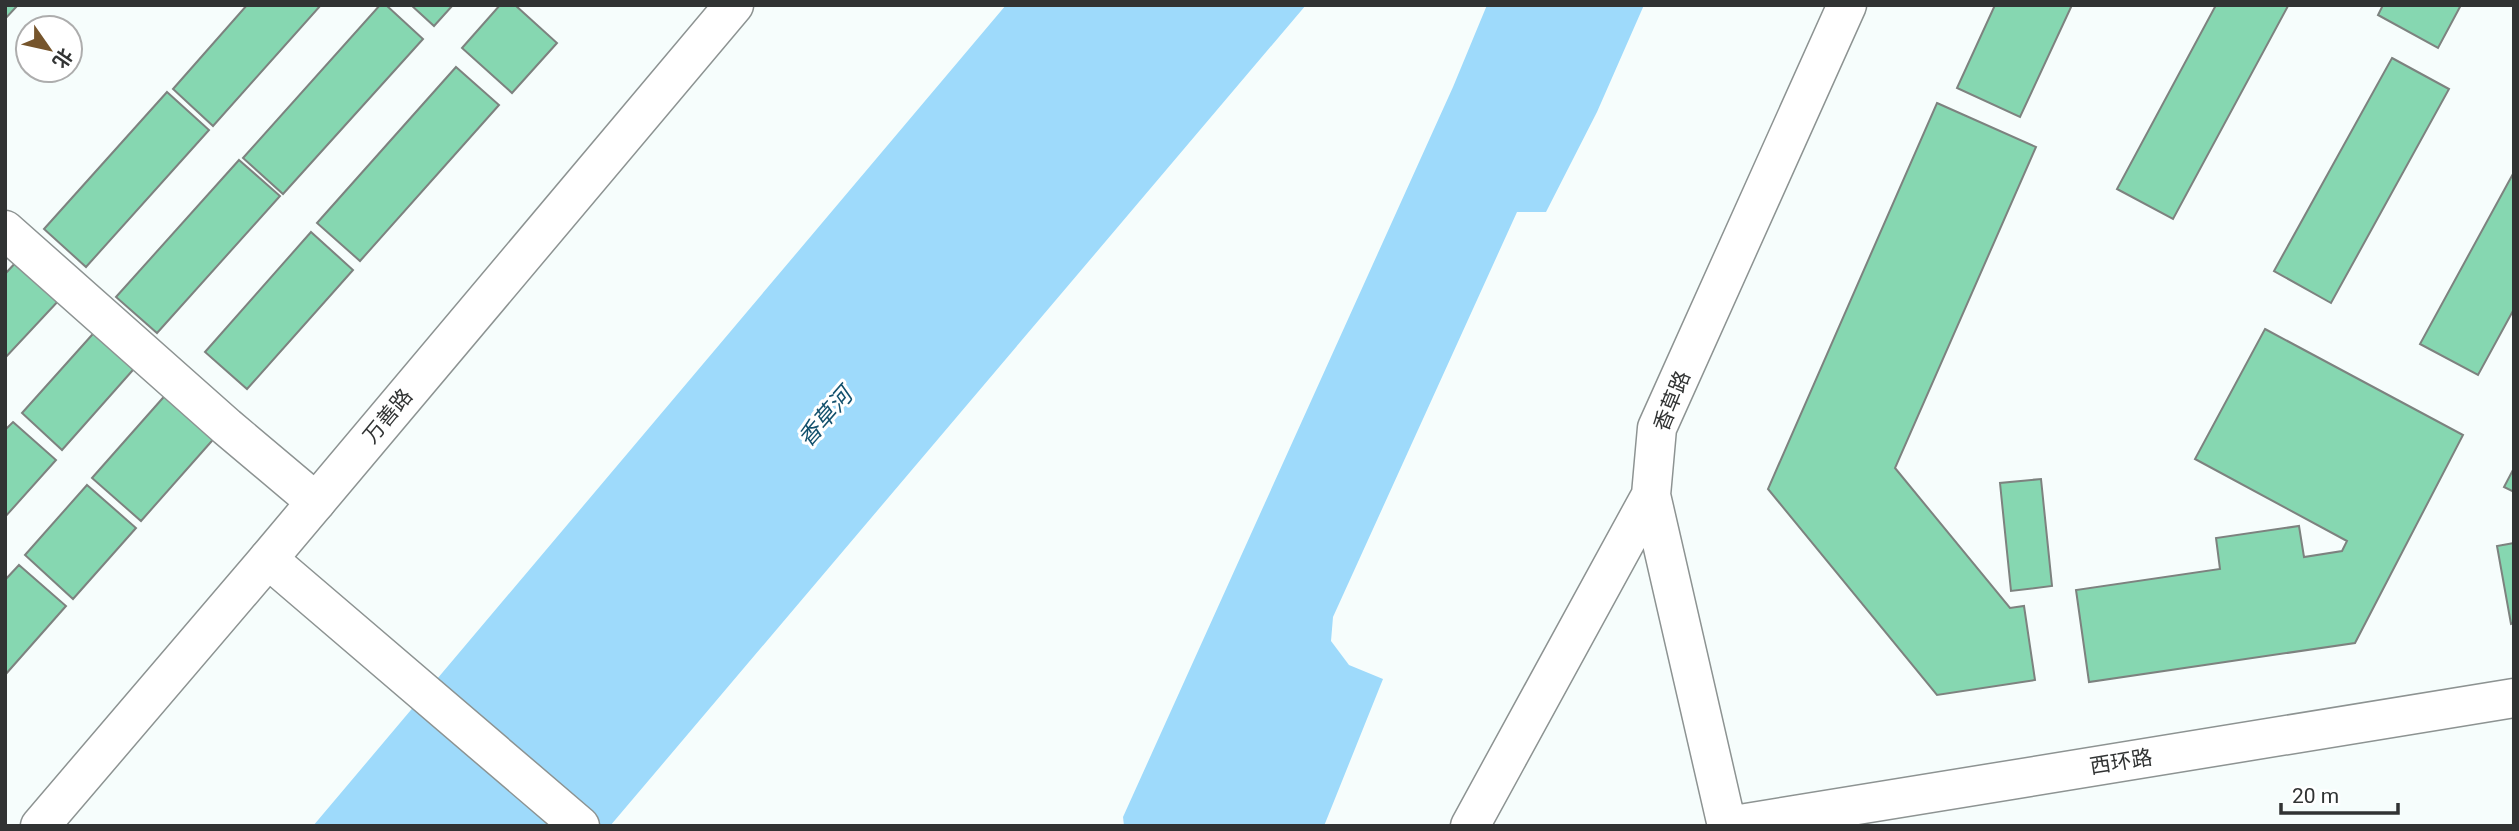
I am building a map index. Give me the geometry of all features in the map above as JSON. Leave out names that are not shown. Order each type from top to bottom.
[{"type":"street","name":"万善路","points":[[40,826],[734,5]]},
{"type":"street","name":"香草路","points":[[1470,826],[1651,495],[1657,428],[1847,5]]},
{"type":"street","points":[[5,230],[227,427],[316,502]]},
{"type":"street","points":[[1651,495],[1727,826]]},
{"type":"street","points":[[268,559],[580,826]]},
{"type":"street","name":"西环路","points":[[1727,826],[2514,698]]},
{"type":"water","name":"香草河","points":[[1006,5],[1306,5],[610,826],[313,826]]},
{"type":"water","points":[[1487,5],[1644,5],[1597,112],[1546,212],[1517,212],[1333,617],[1331,641],[1349,665],[1383,679],[1324,826],[1124,826],[1123,817],[1453,87]]},
{"type":"building","points":[[5,5],[18,5],[5,19]]},
{"type":"building","points":[[247,5],[321,5],[213,126],[173,89]]},
{"type":"building","points":[[380,5],[386,5],[423,39],[283,194],[243,158]]},
{"type":"building","points":[[411,5],[453,5],[434,26]]},
{"type":"building","points":[[500,5],[515,5],[557,43],[512,93],[462,48]]},
{"type":"building","points":[[1995,5],[2072,5],[2020,117],[1957,88]]},
{"type":"building","points":[[2216,5],[2288,6],[2173,219],[2117,189]]},
{"type":"building","points":[[2383,5],[2461,5],[2438,48],[2378,15]]},
{"type":"building","points":[[2392,58],[2449,89],[2331,303],[2274,271]]},
{"type":"building","points":[[456,67],[499,105],[360,261],[317,223]]},
{"type":"building","points":[[167,92],[209,130],[86,267],[44,229]]},
{"type":"building","points":[[1937,103],[2036,147],[1895,468],[2010,608],[2024,606],[2035,680],[1937,695],[1768,489]]},
{"type":"building","points":[[239,160],[280,196],[157,333],[116,297]]},
{"type":"building","points":[[2514,172],[2514,309],[2478,375],[2420,344]]},
{"type":"building","points":[[311,232],[353,270],[247,389],[205,352]]},
{"type":"building","points":[[19,259],[61,298],[5,358],[5,274]]},
{"type":"building","points":[[100,326],[140,362],[62,450],[22,413]]},
{"type":"building","points":[[2265,329],[2463,435],[2355,643],[2089,682],[2076,590],[2220,569],[2216,538],[2299,526],[2304,557],[2342,551],[2347,541],[2195,459]]},
{"type":"building","points":[[169,391],[218,434],[141,521],[92,478]]},
{"type":"building","points":[[13,422],[56,460],[5,517],[5,430]]},
{"type":"building","points":[[2514,468],[2514,492],[2504,487]]},
{"type":"building","points":[[2041,479],[2052,586],[2011,591],[2000,483]]},
{"type":"building","points":[[87,485],[136,528],[73,599],[25,555]]},
{"type":"building","points":[[2514,543],[2514,623],[2511,624],[2497,546]]},
{"type":"building","points":[[19,565],[66,606],[5,675],[5,580]]}]
